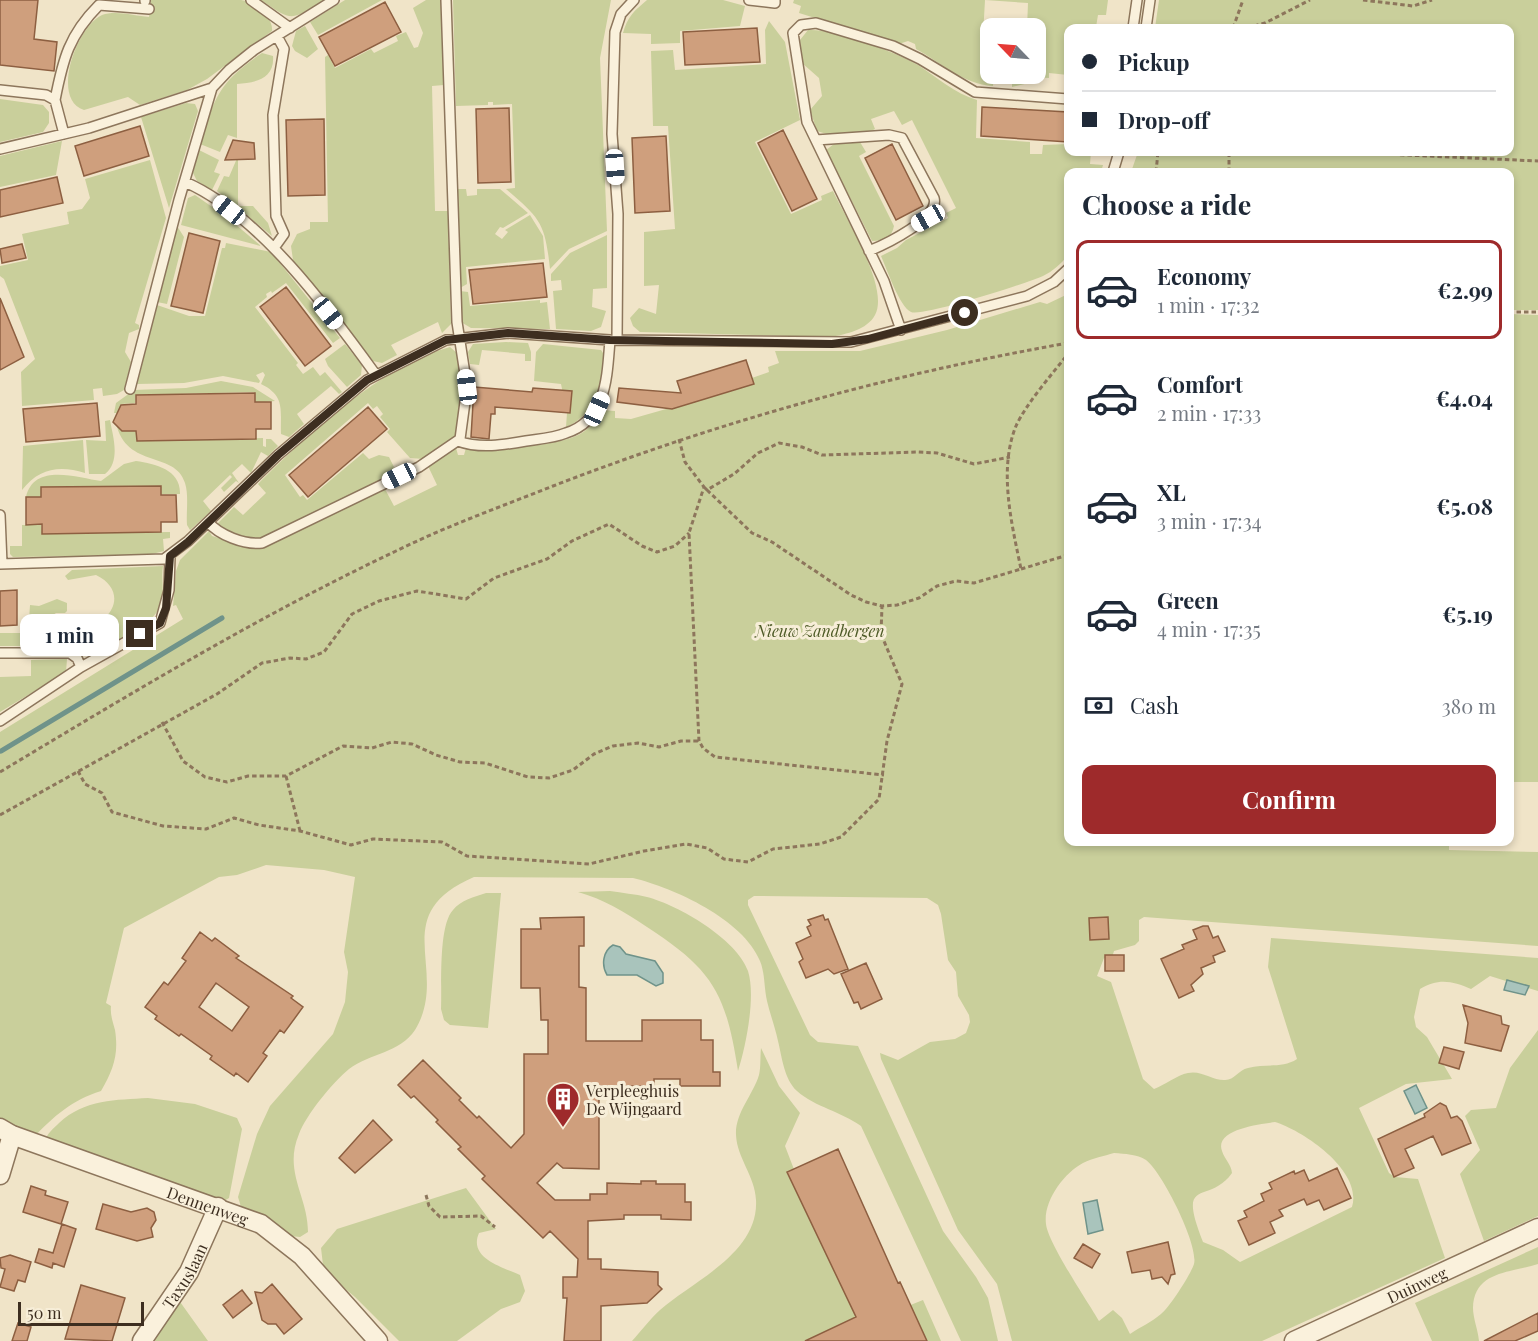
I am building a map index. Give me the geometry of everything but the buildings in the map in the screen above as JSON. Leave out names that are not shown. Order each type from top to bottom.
[{"type":"street","points":[[0,1175],[6,1131]]},
{"type":"street","name":"Dennenweg","points":[[6,1131],[152,1187],[218,1207],[261,1224],[302,1256],[378,1341]]},
{"type":"street","name":"Taxuslaan","points":[[142,1341],[189,1272],[218,1207]]},
{"type":"street","name":"Duinweg","points":[[1294,1341],[1538,1228]]},
{"type":"lane","points":[[251,0],[290,28]]},
{"type":"lane","points":[[130,389],[212,88],[229,70],[334,0]]},
{"type":"lane","points":[[208,522],[216,532],[254,544],[262,543],[419,466],[458,441],[463,428],[467,387],[457,322],[446,0]]},
{"type":"lane","points":[[458,441],[496,446],[565,434],[588,421],[603,395],[613,340],[618,214],[612,134],[615,32],[621,14],[634,0]]},
{"type":"lane","points":[[749,0],[775,3],[775,0]]},
{"type":"lane","points":[[1134,24],[1137,0]]},
{"type":"lane","points":[[1147,24],[1150,0]]},
{"type":"lane","points":[[64,134],[55,100],[70,45],[79,26],[99,5],[146,4]]},
{"type":"lane","points":[[901,330],[884,281],[807,122],[793,40],[794,33],[801,25],[816,23],[899,49],[975,92],[1064,99]]},
{"type":"lane","points":[[274,248],[284,234],[276,216],[273,116],[284,49],[277,36]]},
{"type":"lane","points":[[0,149],[64,134],[212,88]]},
{"type":"lane","points":[[0,90],[46,95],[55,100]]},
{"type":"lane","points":[[816,140],[889,135],[903,138],[934,198],[934,208],[928,218],[889,243],[869,251]]},
{"type":"lane","points":[[185,182],[206,192],[274,248],[376,375]]},
{"type":"lane","points":[[0,515],[1,564],[138,562],[164,559],[208,522],[278,455],[376,375],[431,345],[460,337],[508,333],[613,340],[832,344],[901,330],[1027,296],[1054,282],[1064,273]]},
{"type":"lane","points":[[0,721],[81,667],[160,623],[169,590],[170,556]]},
{"type":"lane","points":[[0,653],[70,653],[77,658],[81,667]]},
{"type":"path","points":[[1234,24],[1243,0]]},
{"type":"path","points":[[1261,24],[1310,0]]},
{"type":"path","points":[[1363,0],[1413,6],[1432,0]]},
{"type":"path","points":[[1428,156],[1538,161]]},
{"type":"path","points":[[1514,312],[1538,312]]},
{"type":"path","points":[[0,772],[170,669],[279,610],[396,551],[457,524],[679,439],[787,405],[883,380],[1064,344]]},
{"type":"path","points":[[1021,569],[1010,511],[1007,479],[1016,426],[1064,360]]},
{"type":"path","points":[[679,439],[685,462],[707,490],[752,532],[772,542],[851,595],[882,606],[919,598],[937,586],[956,581],[974,583],[1064,556]]},
{"type":"path","points":[[707,490],[734,474],[758,453],[779,443],[802,447],[822,455],[937,453],[974,465],[1010,457]]},
{"type":"path","points":[[704,486],[689,533],[699,741],[703,748],[715,757],[884,775]]},
{"type":"path","points":[[0,815],[162,722],[217,694],[262,663],[290,658],[306,660],[324,652],[352,614],[379,601],[417,591],[466,599],[494,578],[547,559],[572,541],[609,524],[642,546],[657,552],[675,546],[689,533]]},
{"type":"path","points":[[78,771],[85,784],[102,793],[112,812],[163,826],[206,829],[234,818],[259,825],[300,831],[351,845],[373,839],[442,842],[467,856],[590,864],[644,850],[686,844],[707,848],[724,859],[748,862],[773,849],[820,844],[841,837],[879,799],[887,741],[902,684],[881,634],[882,606]]},
{"type":"path","points":[[162,722],[183,761],[205,777],[227,782],[248,776],[286,776],[343,746],[372,748],[392,742],[412,744],[436,755],[460,762],[485,763],[528,777],[549,778],[573,770],[594,754],[613,746],[638,743],[659,747],[681,741],[699,741]]},
{"type":"path","points":[[286,776],[300,831]]},
{"type":"path","points":[[426,1195],[434,1213],[440,1217],[481,1216],[495,1227]]},
{"type":"green space","points":[[151,0],[246,1],[262,11],[270,21],[272,31],[207,79],[187,90],[140,105],[128,97],[84,110],[74,103],[69,92],[68,78],[76,47],[84,33],[102,15],[119,13],[149,17]]},
{"type":"green space","points":[[261,0],[324,0],[305,12],[292,16],[280,12]]},
{"type":"green space","points":[[345,0],[382,0],[318,35],[310,22]]},
{"type":"green space","points":[[426,0],[442,0],[444,85],[432,86],[435,211],[448,211],[451,324],[442,333],[438,322],[391,345],[397,355],[382,363],[373,361],[293,260],[291,246],[297,234],[310,229],[310,222],[328,222],[325,57],[328,55],[335,68],[371,49],[374,53],[398,41],[396,36],[406,32],[414,48],[418,47],[423,33],[413,8]]},
{"type":"green space","points":[[453,0],[611,0],[600,58],[607,231],[569,249],[550,269],[546,241],[539,223],[534,215],[506,189],[515,188],[512,104],[493,105],[493,102],[488,102],[488,105],[456,106]]},
{"type":"green space","points":[[647,0],[723,0],[745,6],[740,26],[680,31],[680,43],[651,44],[651,34],[623,33],[632,14]]},
{"type":"green space","points":[[794,0],[985,0],[984,18],[980,18],[980,83],[953,72],[916,49],[915,44],[908,41],[899,44],[799,13],[801,6],[793,3]]},
{"type":"green space","points":[[985,0],[1108,0],[1106,15],[1098,15],[1096,24],[1064,24],[1064,75],[1049,73],[1049,78],[1046,78],[1046,18],[1027,18],[1028,3]]},
{"type":"green space","points":[[1159,0],[1538,0],[1538,310],[1514,310],[1514,168],[1132,168],[1137,156],[1514,156],[1514,24],[1156,24]]},
{"type":"green space","points":[[769,21],[785,42],[800,120],[755,142],[791,214],[822,200],[821,196],[833,191],[856,235],[871,271],[878,303],[875,315],[862,328],[831,337],[640,332],[633,326],[630,318],[639,308],[656,314],[659,285],[644,286],[644,232],[675,229],[668,126],[653,126],[651,51],[673,50],[675,70],[766,64],[765,30]]},
{"type":"green space","points":[[305,26],[318,49],[307,58],[295,51],[292,46],[296,31]]},
{"type":"green space","points":[[808,30],[819,30],[864,42],[918,65],[953,89],[977,100],[976,138],[1030,142],[1030,154],[1042,154],[1043,145],[1064,144],[1064,156],[1091,156],[1090,164],[1103,165],[1102,168],[1064,168],[1064,259],[1043,276],[997,292],[954,305],[911,312],[902,303],[881,256],[948,218],[946,213],[956,208],[912,120],[902,125],[894,111],[871,119],[875,129],[869,132],[830,135],[817,131],[810,110],[822,96],[819,78],[802,63],[800,40]]},
{"type":"green space","points":[[262,53],[273,56],[273,64],[267,75],[257,81],[237,84],[237,138],[228,135],[220,152],[200,144],[220,91],[236,73]]},
{"type":"green space","points":[[0,99],[43,105],[49,112],[49,123],[43,132],[0,142]]},
{"type":"green space","points":[[186,103],[195,104],[198,111],[169,208],[141,117]]},
{"type":"green space","points":[[62,141],[56,175],[0,187],[0,156]]},
{"type":"green space","points":[[860,142],[866,152],[859,156],[894,226],[889,236],[880,240],[872,241],[826,150],[834,144]]},
{"type":"green space","points":[[199,150],[219,160],[214,172],[220,174],[212,190],[197,181],[193,173]]},
{"type":"green space","points":[[238,156],[238,206],[253,206],[268,223],[272,236],[217,191],[224,176],[229,177]]},
{"type":"green space","points":[[150,160],[166,218],[135,323],[139,325],[139,329],[129,333],[125,352],[131,362],[124,390],[117,394],[103,396],[102,388],[93,389],[94,400],[22,406],[21,372],[35,359],[4,279],[0,276],[0,266],[28,260],[22,234],[69,224],[67,212],[82,209],[90,198],[85,179]]},
{"type":"green space","points":[[458,189],[466,189],[467,196],[477,195],[477,189],[500,189],[528,213],[503,228],[500,227],[495,234],[502,239],[508,232],[505,230],[530,215],[543,236],[545,259],[466,267],[467,284],[460,288]]},
{"type":"green space","points":[[195,195],[228,218],[261,246],[181,225],[188,198]]},
{"type":"green space","points":[[177,226],[184,237],[167,304],[157,302]]},
{"type":"green space","points":[[607,235],[607,288],[593,289],[592,307],[606,311],[601,327],[591,331],[556,329],[553,291],[562,290],[561,280],[551,281],[551,274],[570,253]]},
{"type":"green space","points":[[226,243],[271,252],[340,338],[333,343],[286,283],[272,293],[271,291],[266,294],[267,297],[255,307],[298,363],[296,365],[303,374],[313,367],[320,376],[325,372],[342,392],[339,394],[331,386],[297,414],[304,424],[289,437],[281,434],[281,411],[278,399],[261,384],[265,375],[263,372],[256,375],[259,383],[223,376],[184,383],[137,384],[157,305],[189,316],[205,316],[222,248],[225,248]]},
{"type":"green space","points":[[460,291],[468,292],[470,306],[540,300],[540,303],[547,302],[550,329],[471,328],[461,322]]},
{"type":"green space","name":"Nieuw Zandbergen","points":[[1064,296],[1064,846],[1449,846],[1449,850],[1538,852],[1538,946],[1144,917],[1139,920],[1139,941],[1135,945],[1114,951],[1111,961],[1104,958],[1097,976],[1111,982],[1143,1079],[1154,1089],[1188,1073],[1193,1072],[1227,1080],[1248,1068],[1285,1064],[1297,1059],[1268,967],[1271,938],[1538,958],[1538,991],[1490,976],[1471,989],[1458,984],[1439,982],[1420,989],[1414,1017],[1416,1027],[1427,1037],[1452,1079],[1406,1084],[1359,1108],[1389,1173],[1395,1177],[1418,1179],[1445,1258],[1262,1341],[1012,1341],[997,1284],[958,1230],[881,1059],[880,1053],[898,1060],[930,1042],[955,1039],[966,1033],[970,1022],[969,1015],[958,996],[956,972],[948,960],[938,905],[927,898],[754,896],[748,900],[748,905],[810,1035],[818,1042],[858,1046],[943,1231],[988,1298],[998,1341],[961,1341],[861,1126],[804,1097],[789,1080],[768,1006],[762,966],[751,946],[739,932],[706,907],[668,889],[633,878],[474,877],[447,892],[432,909],[426,927],[427,987],[424,1008],[415,1030],[401,1044],[349,1069],[328,1090],[299,1134],[295,1148],[295,1172],[308,1232],[300,1237],[290,1236],[241,1207],[238,1197],[257,1134],[270,1106],[333,1034],[345,1002],[348,972],[344,952],[355,877],[324,870],[266,865],[237,875],[219,877],[124,928],[106,1003],[111,1006],[116,1039],[115,1055],[112,1069],[101,1091],[81,1099],[64,1110],[33,1138],[0,1122],[0,732],[183,619],[176,605],[173,606],[176,571],[180,560],[209,531],[212,536],[258,549],[385,489],[394,506],[437,485],[428,466],[456,448],[458,455],[464,455],[466,448],[506,448],[565,440],[584,431],[594,422],[601,410],[615,411],[615,418],[631,419],[754,384],[752,378],[769,372],[768,367],[779,363],[775,351],[860,351],[947,330],[1040,302],[1047,304]],"holes":[[[1275,1122],[1315,1143],[1340,1167],[1349,1180],[1353,1193],[1352,1207],[1240,1262],[1223,1250],[1203,1242],[1193,1207],[1194,1199],[1199,1194],[1223,1183],[1232,1173],[1222,1151],[1221,1144],[1225,1137],[1240,1129],[1260,1124]],[[1114,1153],[1146,1160],[1170,1193],[1191,1241],[1194,1264],[1165,1311],[1130,1334],[1122,1318],[1113,1310],[1099,1321],[1048,1233],[1046,1215],[1056,1189],[1076,1168],[1087,1161]]]},
{"type":"green space","points":[[1514,314],[1538,315],[1538,782],[1514,782]]},
{"type":"green space","points":[[528,343],[531,361],[525,361],[525,354],[482,350],[479,365],[470,364],[468,352],[473,344]]},
{"type":"green space","points":[[345,344],[362,365],[361,375],[347,387],[328,366],[325,359]]},
{"type":"green space","points":[[543,344],[601,350],[605,356],[602,377],[595,398],[576,422],[566,427],[567,413],[561,384],[534,381],[536,352]]},
{"type":"green space","points":[[450,347],[458,354],[461,386],[456,437],[423,459],[410,458],[387,432],[390,429],[380,417],[383,414],[377,406],[373,409],[368,403],[285,475],[300,497],[303,495],[307,500],[363,453],[369,459],[379,455],[389,457],[394,467],[389,476],[261,539],[253,539],[219,528],[218,523],[234,507],[243,515],[266,493],[258,484],[299,444],[347,404],[398,369],[424,356]]},
{"type":"green space","points":[[221,381],[253,387],[275,401],[255,403],[254,392],[136,395],[135,403],[121,404],[119,413],[114,413],[116,403],[134,390],[186,388]]},
{"type":"green space","points":[[115,417],[120,417],[121,431],[136,430],[137,441],[263,438],[263,446],[266,447],[266,439],[271,439],[278,446],[268,456],[261,452],[251,473],[242,464],[232,473],[239,483],[236,481],[224,492],[221,488],[232,477],[230,475],[203,501],[211,511],[190,530],[187,525],[186,488],[179,473],[171,466],[138,453],[127,445],[120,434]]},
{"type":"green space","points":[[110,420],[115,448],[113,462],[105,474],[89,474],[86,440],[106,441],[105,421]]},
{"type":"green space","points":[[83,440],[85,473],[67,469],[50,470],[36,477],[22,490],[23,446]]},
{"type":"green space","points":[[136,461],[159,466],[172,474],[179,486],[180,494],[161,494],[160,486],[41,488],[41,497],[26,497],[31,486],[38,479],[47,476],[69,476],[101,481],[124,464]]},
{"type":"green space","points":[[22,525],[41,525],[42,533],[170,532],[170,538],[163,539],[164,551],[148,555],[13,557],[10,554],[10,546],[22,546]]},
{"type":"green space","points":[[163,566],[162,600],[154,616],[140,628],[108,647],[99,641],[87,656],[84,655],[82,627],[93,625],[109,613],[114,598],[112,589],[96,575],[68,580],[65,576],[72,570]]},
{"type":"green space","points":[[57,599],[67,603],[65,613],[56,613],[42,622],[29,620],[30,605],[39,606]]},
{"type":"green space","points":[[0,633],[24,633],[24,646],[0,646]]},
{"type":"green space","points":[[67,659],[66,672],[0,712],[0,677],[31,676],[31,660]]},
{"type":"green space","points":[[610,891],[647,897],[690,915],[732,947],[742,959],[748,971],[751,994],[747,1035],[738,1071],[728,1022],[721,1002],[702,971],[669,942],[639,921],[605,902],[578,892]]},
{"type":"green space","points":[[486,893],[501,893],[488,1028],[450,1025],[444,1020],[441,1009],[443,942],[448,918],[460,904]]},
{"type":"green space","points":[[1538,1030],[1538,1216],[1484,1241],[1460,1174],[1480,1150],[1465,1116],[1471,1110],[1496,1108],[1510,1068]]},
{"type":"green space","points":[[761,1048],[779,1086],[800,1113],[785,1146],[795,1172],[898,1310],[923,1300],[941,1341],[632,1341],[660,1310],[722,1264],[747,1235],[754,1219],[756,1200],[753,1183],[739,1151],[736,1127],[759,1075]]},
{"type":"green space","points":[[148,1098],[195,1104],[237,1118],[242,1129],[229,1198],[224,1201],[45,1142],[59,1123],[79,1109],[101,1102]]},
{"type":"green space","points":[[466,1188],[496,1229],[479,1233],[478,1249],[482,1255],[496,1265],[520,1275],[525,1291],[520,1302],[501,1309],[457,1341],[399,1341],[355,1297],[327,1274],[323,1265],[321,1248],[337,1229]]},
{"type":"green space","points":[[1538,1247],[1538,1264],[1496,1275],[1480,1286],[1473,1308],[1479,1341],[1432,1341],[1415,1303]]},
{"type":"green space","points":[[178,1299],[208,1341],[148,1341]]},
{"type":"water","points":[[613,945],[620,947],[626,954],[655,961],[663,973],[663,983],[656,986],[637,975],[607,975],[604,958]]},
{"type":"water","points":[[1507,980],[1529,986],[1525,995],[1504,990]]},
{"type":"water","points":[[1416,1085],[1427,1108],[1415,1114],[1404,1091]]},
{"type":"water","points":[[1097,1200],[1103,1230],[1088,1234],[1083,1203]]},
{"type":"waterway","points":[[1,751],[222,618]]},
{"type":"place","name":"Verpleeghuis De Wijngaard","points":[[563,1128]]},
{"type":"route","points":[[140,634],[160,623],[166,608],[170,556],[188,542],[278,455],[332,408],[367,380],[431,345],[479,334],[508,333],[610,340],[832,344],[868,339],[965,313]]}]
